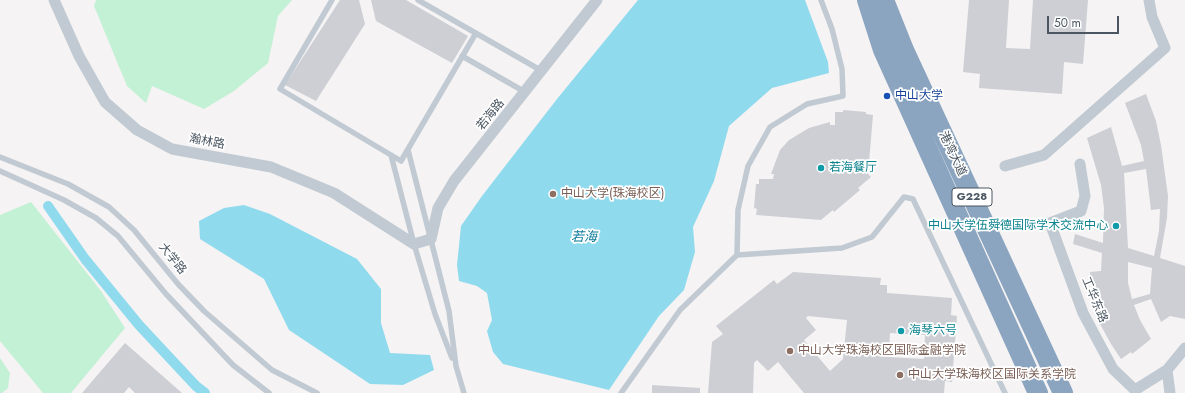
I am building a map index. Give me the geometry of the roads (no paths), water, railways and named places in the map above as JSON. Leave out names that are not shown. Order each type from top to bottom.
[{"type":"highway","name":"港湾大道","points":[[867,0],[883,50],[1038,393]]},
{"type":"highway","name":"港湾大道","points":[[884,0],[907,57],[1063,393]]},
{"type":"street","name":"瀚林路","points":[[54,0],[79,56],[105,102],[137,130],[172,149],[271,167],[334,193],[414,244]]},
{"type":"street","name":"若海路","points":[[431,239],[438,208],[454,181],[543,71],[597,0]]},
{"type":"street","points":[[1005,166],[1044,155],[1165,48],[1152,17],[1149,0]]},
{"type":"street","name":"工华东路","points":[[1080,164],[1085,196],[1081,211],[1050,223],[1083,313],[1113,369],[1135,390],[1167,370],[1185,348]]},
{"type":"street","points":[[414,244],[431,239]]},
{"type":"street","points":[[1167,370],[1170,393]]},
{"type":"lane","points":[[332,0],[280,89],[401,161],[476,33]]},
{"type":"lane","points":[[418,0],[543,71]]},
{"type":"lane","points":[[737,255],[738,210],[748,166],[770,127],[807,104],[843,96],[842,69],[832,29],[821,0]]},
{"type":"lane","points":[[462,56],[525,92]]},
{"type":"lane","points":[[408,150],[449,311],[456,366]]},
{"type":"lane","points":[[391,155],[414,244],[435,314],[456,366],[464,393]]},
{"type":"lane","name":"大学路","points":[[0,157],[68,184],[109,207],[134,230],[178,284],[204,311],[272,370],[317,393]]},
{"type":"lane","points":[[0,171],[64,200],[96,218],[118,236],[166,294],[232,366],[269,393]]},
{"type":"lane","points":[[621,393],[680,310],[737,255],[842,248],[872,237],[904,197],[913,199],[1005,393]]},
{"type":"water","name":"若海","points":[[638,0],[805,0],[828,62],[829,73],[772,88],[729,126],[714,181],[693,227],[695,252],[684,290],[659,316],[609,390],[503,364],[493,352],[487,331],[492,320],[487,293],[477,286],[459,281],[457,265],[461,226],[482,196],[557,99]]},
{"type":"water","points":[[244,205],[270,214],[357,259],[381,289],[381,323],[390,353],[430,355],[434,370],[403,385],[370,384],[289,330],[264,279],[200,239],[199,221],[224,208]]},
{"type":"waterway","points":[[48,206],[85,259],[139,325],[196,386],[205,393]]},
{"type":"place","name":"中山大学","points":[[887,96]]},
{"type":"place","name":"若海餐厅","points":[[821,168]]},
{"type":"place","name":"中山大学(珠海校区)","points":[[553,194]]},
{"type":"place","name":"中山大学伍舜德国际学术交流中心","points":[[1116,226]]},
{"type":"place","name":"海琴六号","points":[[901,331]]},
{"type":"place","name":"中山大学珠海校区国际金融学院","points":[[790,351]]},
{"type":"place","name":"中山大学珠海校区国际关系学院","points":[[900,375]]}]
